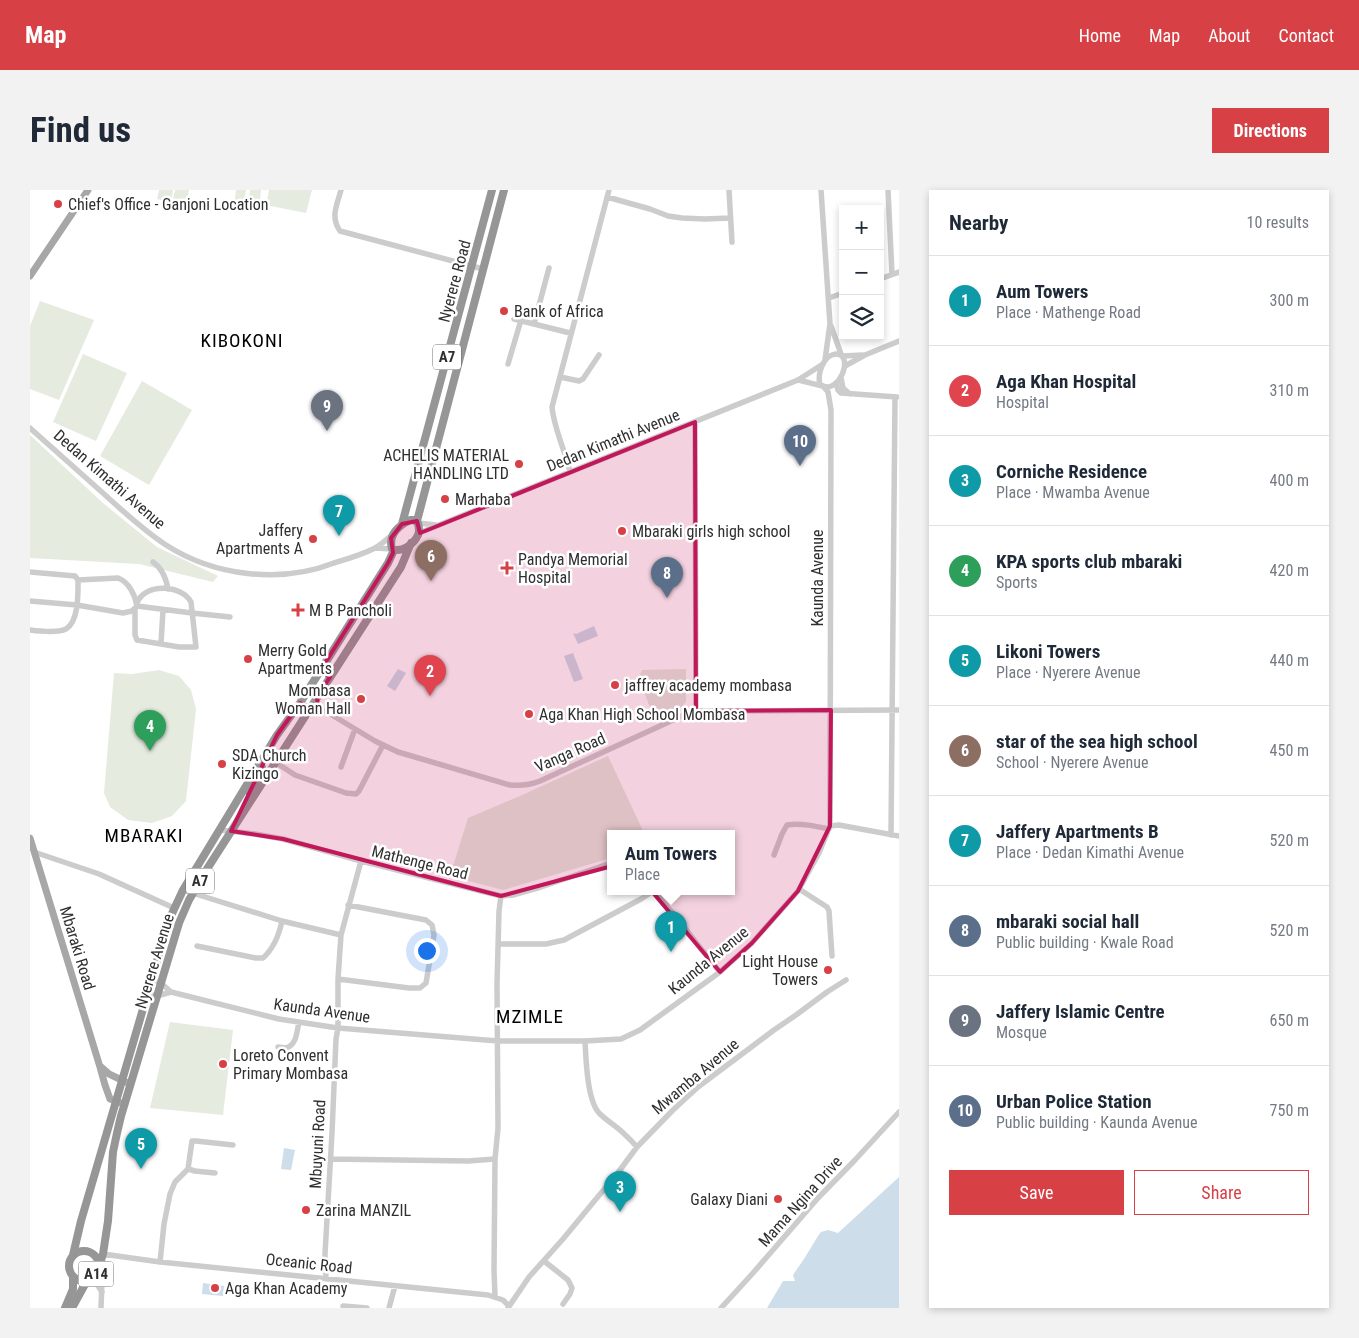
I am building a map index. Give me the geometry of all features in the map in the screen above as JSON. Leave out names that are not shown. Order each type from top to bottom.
[{"type":"highway","name":"Nyerere Road","points":[[402,524],[492,190]]},
{"type":"highway","name":"Nyerere Road","points":[[418,522],[504,190]]},
{"type":"highway","points":[[436,400],[448,404]]},
{"type":"highway","points":[[432,414],[444,418]]},
{"type":"highway","points":[[410,520],[418,522],[419,533],[411,543],[400,550],[393,550],[391,544],[392,535],[402,524],[410,520]]},
{"type":"highway","name":"Nyerere Avenue","points":[[73,1255],[81,1221],[180,923],[192,894],[401,567],[411,543]]},
{"type":"highway","name":"Nyerere Avenue","points":[[127,1082],[148,993],[169,920],[183,890],[277,735],[308,691],[358,612],[388,563],[393,550]]},
{"type":"highway","points":[[358,612],[368,617]]},
{"type":"highway","points":[[320,671],[330,677]]},
{"type":"highway","points":[[239,819],[277,735]]},
{"type":"highway","points":[[169,920],[180,923]]},
{"type":"highway","name":"Nyerere Avenue","points":[[99,1265],[103,1254],[108,1222],[113,1152],[120,1103]]},
{"type":"highway","name":"A14","points":[[87,1251],[95,1256],[99,1265],[96,1274],[91,1279],[80,1281],[73,1277],[68,1267],[73,1255],[77,1252],[87,1251]]},
{"type":"highway","points":[[65,1308],[73,1289],[73,1277]]},
{"type":"highway","points":[[72,1308],[84,1286],[91,1279]]},
{"type":"main road","points":[[30,275],[88,190]]},
{"type":"main road","name":"Mbaraki Road","points":[[30,838],[105,1085],[110,1099],[120,1103]]},
{"type":"main road","points":[[100,1067],[127,1082]]},
{"type":"street","points":[[341,190],[334,216],[340,231],[483,269]]},
{"type":"street","points":[[570,472],[552,415],[552,407],[609,190]]},
{"type":"street","points":[[729,190],[732,242]]},
{"type":"street","points":[[821,190],[830,324],[824,362],[819,376],[822,385],[828,392],[831,410]]},
{"type":"street","points":[[888,190],[892,274]]},
{"type":"street","points":[[607,197],[650,208],[668,216],[705,219],[730,218]]},
{"type":"street","points":[[534,324],[549,268]]},
{"type":"street","points":[[884,277],[899,272]]},
{"type":"street","points":[[829,298],[840,295]]},
{"type":"street","points":[[514,319],[570,333]]},
{"type":"street","points":[[508,364],[521,320]]},
{"type":"street","points":[[830,324],[845,360],[845,366],[838,382],[831,410]]},
{"type":"street","points":[[845,366],[865,355],[899,341]]},
{"type":"street","points":[[824,362],[835,354],[865,355]]},
{"type":"street","points":[[560,377],[579,381],[583,379],[600,355]]},
{"type":"street","name":"Dedan Kimathi Avenue","points":[[419,533],[798,380],[824,362]]},
{"type":"street","points":[[798,380],[829,387],[838,382]]},
{"type":"street","points":[[838,382],[850,394],[897,397],[896,710],[891,835]]},
{"type":"street","name":"Kaunda Avenue","points":[[161,983],[172,992],[279,1019],[338,1028],[498,1041],[585,1041],[630,1036],[720,972],[752,943],[799,889],[819,853],[830,827],[831,410]]},
{"type":"street","points":[[695,422],[696,711]]},
{"type":"street","name":"Dedan Kimathi Avenue","points":[[30,428],[138,526],[176,551],[206,564],[250,573],[286,574],[316,570],[375,548]]},
{"type":"street","name":"Dedan Kimathi Avenue","points":[[418,522],[438,525]]},
{"type":"street","points":[[375,548],[392,535]]},
{"type":"street","points":[[375,548],[393,550]]},
{"type":"street","points":[[153,562],[161,569],[167,579],[168,589]]},
{"type":"street","points":[[30,572],[75,576],[78,580],[77,605],[69,626],[60,631],[30,630]]},
{"type":"street","points":[[30,601],[77,605],[122,613],[130,612],[136,606],[141,595],[151,590],[158,588],[172,590],[190,599],[196,647],[179,647],[137,640],[136,606],[131,590],[122,580],[118,578],[78,580]]},
{"type":"street","points":[[136,606],[230,617]]},
{"type":"street","points":[[161,644],[163,610]]},
{"type":"street","points":[[308,691],[317,697],[317,702],[322,709]]},
{"type":"street","name":"Vanga Road","points":[[300,703],[322,709],[398,752],[510,785],[520,786],[540,781],[696,711],[896,710]]},
{"type":"street","points":[[341,768],[355,728]]},
{"type":"street","points":[[275,762],[295,774],[346,793],[356,794],[383,745]]},
{"type":"street","points":[[774,855],[787,825],[830,827],[839,825],[899,836]]},
{"type":"street","name":"Mathenge Road","points":[[220,830],[283,839],[361,861],[501,896],[514,895],[541,887],[607,864]]},
{"type":"street","points":[[34,852],[99,874],[174,908]]},
{"type":"street","name":"Mbuyuni Road","points":[[326,1279],[324,1254],[338,1028],[340,935],[361,861]]},
{"type":"street","points":[[799,889],[827,907],[829,911],[832,956]]},
{"type":"street","points":[[183,890],[282,921],[340,935]]},
{"type":"street","points":[[498,944],[546,944],[564,940],[647,895]]},
{"type":"street","points":[[657,895],[720,972]]},
{"type":"street","points":[[495,1296],[495,1159],[498,1128],[497,984],[501,896]]},
{"type":"street","points":[[338,979],[420,988],[426,983],[434,935],[432,925],[426,920],[348,905]]},
{"type":"street","points":[[197,946],[263,958],[273,945],[280,931],[282,921]]},
{"type":"street","points":[[152,980],[161,983]]},
{"type":"street","name":"Mwamba Avenue","points":[[509,1307],[528,1277],[544,1261],[614,1178],[637,1147],[673,1110],[698,1087],[820,996],[846,980]]},
{"type":"street","name":"Kaunda Avenue","points":[[157,996],[172,992]]},
{"type":"street","points":[[148,993],[157,996]]},
{"type":"street","points":[[278,1047],[286,1048],[292,1044],[297,1033],[298,1022]]},
{"type":"street","points":[[585,1041],[589,1083],[595,1108],[630,1138],[637,1147]]},
{"type":"street","name":"Mama Ngina Drive","points":[[721,1308],[818,1198],[899,1112]]},
{"type":"street","points":[[160,1262],[164,1224],[170,1194],[175,1182],[188,1169],[192,1141],[233,1145]]},
{"type":"street","points":[[330,1160],[468,1161],[495,1159]]},
{"type":"street","points":[[188,1169],[215,1173]]},
{"type":"street","points":[[102,1308],[103,1254]]},
{"type":"street","name":"Oceanic Road","points":[[103,1254],[160,1262],[488,1295],[503,1300],[509,1307]]},
{"type":"street","points":[[544,1261],[568,1280],[572,1288],[564,1304]]},
{"type":"street","points":[[91,1279],[102,1292]]},
{"type":"street","points":[[389,1308],[395,1286]]},
{"type":"street","points":[[343,1306],[367,1308]]},
{"type":"highlighted area","points":[[695,422],[696,711],[831,710],[830,826],[798,891],[752,943],[720,972],[627,862],[501,896],[283,839],[231,831],[277,735],[300,703],[318,711],[317,697],[330,677],[320,671],[388,563],[393,553],[391,538],[402,524],[417,521],[420,533]]},
{"type":"shaded area","points":[[159,190],[173,190],[171,202],[157,199]]},
{"type":"shaded area","points":[[175,190],[189,190],[186,206],[172,203]]},
{"type":"shaded area","points":[[236,190],[246,190],[243,209],[234,207]]},
{"type":"shaded area","points":[[250,190],[261,190],[259,209],[248,208]]},
{"type":"shaded area","points":[[269,190],[312,190],[306,213],[266,205]]},
{"type":"shaded area","points":[[40,301],[94,320],[59,400],[30,389],[30,326]]},
{"type":"shaded area","points":[[83,354],[127,373],[96,441],[53,422]]},
{"type":"shaded area","points":[[142,381],[192,410],[149,485],[100,456]]},
{"type":"shaded area","points":[[30,435],[103,503],[157,547],[218,576],[213,582],[139,564],[30,558]]},
{"type":"shaded area","points":[[686,669],[686,701],[683,706],[654,719],[639,677],[642,670]]},
{"type":"shaded area","points":[[159,670],[179,676],[191,690],[196,709],[186,801],[172,816],[152,823],[128,820],[110,807],[104,793],[114,673],[132,674]]},
{"type":"shaded area","points":[[608,756],[643,830],[607,830],[607,859],[503,890],[450,876],[468,818]]},
{"type":"shaded area","points":[[170,1022],[233,1030],[223,1115],[150,1108]]},
{"type":"water","points":[[594,626],[598,636],[578,644],[573,633],[576,634]]},
{"type":"water","points":[[573,653],[583,679],[574,682],[564,656]]},
{"type":"water","points":[[398,669],[406,673],[395,691],[387,686]]},
{"type":"water","points":[[284,1148],[295,1150],[291,1170],[281,1169]]},
{"type":"water","points":[[899,1177],[899,1308],[767,1308],[783,1281],[795,1281],[793,1275],[821,1232],[828,1230],[838,1233]]},
{"type":"water","points":[[203,1283],[224,1286],[223,1296],[202,1294]]},
{"type":"place","name":"Chief's Office - Ganjoni Location","points":[[58,204]]},
{"type":"place","name":"Bank of Africa","points":[[504,311]]},
{"type":"place","name":"Jaffery Islamic Centre","points":[[327,431]]},
{"type":"place","name":"ACHELIS MATERIAL HANDLING LTD","points":[[519,464]]},
{"type":"place","name":"Urban Police Station","points":[[800,466]]},
{"type":"place","name":"Marhaba","points":[[445,499]]},
{"type":"place","name":"Mbaraki girls high school","points":[[622,531]]},
{"type":"place","name":"Jaffery Apartments B","points":[[339,536]]},
{"type":"place","name":"Jaffery Apartments A","points":[[313,539]]},
{"type":"place","name":"Pandya Memorial Hospital","points":[[507,568]]},
{"type":"place","name":"star of the sea high school","points":[[431,581]]},
{"type":"place","name":"mbaraki social hall","points":[[667,598]]},
{"type":"place","name":"M B Pancholi","points":[[298,610]]},
{"type":"place","name":"Merry Gold Apartments","points":[[248,659]]},
{"type":"place","name":"jaffrey academy mombasa","points":[[615,685]]},
{"type":"place","name":"Aga Khan Hospital","points":[[430,696]]},
{"type":"place","name":"Mombasa Woman Hall","points":[[361,699]]},
{"type":"place","name":"Aga Khan High School Mombasa","points":[[529,714]]},
{"type":"place","name":"KPA sports club mbaraki","points":[[150,751]]},
{"type":"place","name":"SDA Church Kizingo","points":[[222,764]]},
{"type":"place","name":"Aum Towers","points":[[671,952]]},
{"type":"place","name":"Light House Towers","points":[[828,970]]},
{"type":"place","name":"Loreto Convent Primary Mombasa","points":[[223,1064]]},
{"type":"place","name":"Likoni Towers","points":[[141,1169]]},
{"type":"place","name":"Galaxy Diani","points":[[778,1199]]},
{"type":"place","name":"Zarina MANZIL","points":[[306,1210]]},
{"type":"place","name":"Corniche Residence","points":[[620,1212]]},
{"type":"place","name":"Aga Khan Academy","points":[[215,1288]]},
{"type":"district","name":"KIBOKONI","points":[[242,340]]},
{"type":"district","name":"MBARAKI","points":[[144,835]]},
{"type":"district","name":"MZIMLE","points":[[530,1016]]}]
